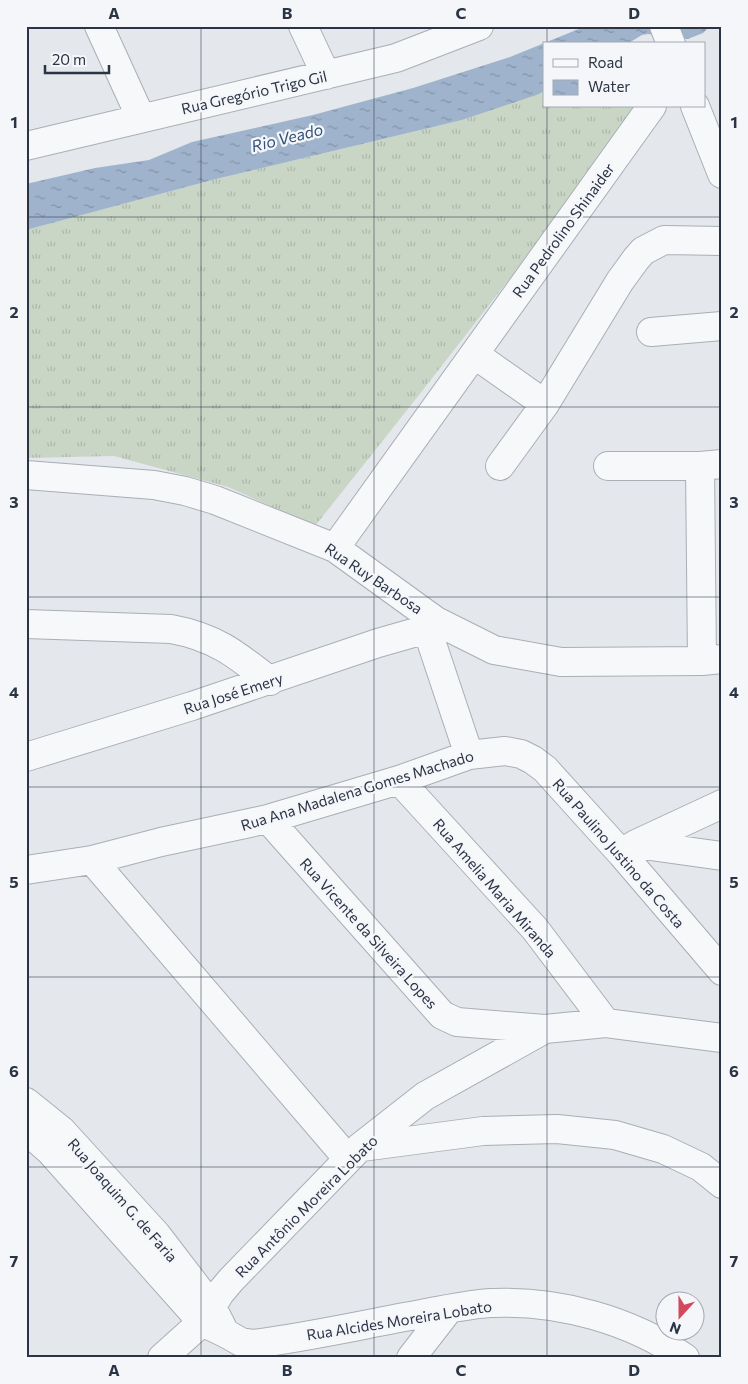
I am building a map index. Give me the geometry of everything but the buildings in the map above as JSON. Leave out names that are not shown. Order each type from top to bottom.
[{"type":"street","points":[[99,26],[141,118]]},
{"type":"street","points":[[303,26],[326,75]]},
{"type":"street","name":"Rua Gregório Trigo Gil","points":[[26,146],[396,58],[479,26]]},
{"type":"street","points":[[664,26],[670,42]]},
{"type":"street","name":"Rua Pedrolino Shinaider","points":[[335,548],[651,108]]},
{"type":"street","points":[[697,108],[722,174]]},
{"type":"street","points":[[500,466],[545,404],[620,282],[643,251],[664,240],[722,241]]},
{"type":"street","points":[[651,332],[722,326]]},
{"type":"street","points":[[474,354],[545,404]]},
{"type":"street","points":[[608,466],[711,465],[712,660]]},
{"type":"street","name":"Rua Ruy Barbosa","points":[[26,475],[154,485],[216,500],[335,548],[431,625],[494,650],[561,662],[712,660]]},
{"type":"street","points":[[26,624],[171,629],[189,632],[223,646],[270,681]]},
{"type":"street","points":[[431,625],[468,755]]},
{"type":"street","name":"Rua José Emery","points":[[26,757],[270,681],[431,625]]},
{"type":"street","name":"Rua Ana Madalena Gomes Machado","points":[[28,868],[92,860],[161,842],[268,819],[399,780],[468,755],[505,751]]},
{"type":"street","name":"Rua Paulino Justino da Costa","points":[[505,751],[521,754],[545,769],[629,848],[722,971]]},
{"type":"street","name":"Rua Amelia Maria Miranda","points":[[399,780],[535,929],[606,1022]]},
{"type":"street","points":[[629,848],[722,804]]},
{"type":"street","name":"Rua Vicente da Silveira Lopes","points":[[268,819],[442,1015],[458,1022],[544,1029],[606,1022],[722,1038]]},
{"type":"street","points":[[629,848],[722,856]]},
{"type":"street","points":[[92,860],[354,1153],[483,1131],[557,1129],[615,1135],[663,1149],[701,1168],[722,1184]]},
{"type":"street","name":"Rua Antônio Moreira Lobato","points":[[162,1358],[213,1321],[231,1280],[354,1153],[426,1096],[544,1029]]},
{"type":"street","name":"Rua Joaquim G. de Faria","points":[[26,1102],[62,1131],[156,1234],[213,1321]]},
{"type":"street","name":"Rua Joaquim G. de Faria","points":[[26,1130],[50,1151],[213,1321]]},
{"type":"street","name":"Rua Alcides Moreira Lobato","points":[[213,1321],[241,1342],[253,1344],[449,1309],[492,1303],[532,1304],[572,1310],[601,1317],[637,1330],[670,1347],[685,1358]]},
{"type":"street","points":[[411,1358],[449,1309]]},
{"type":"green space","points":[[543,91],[543,108],[638,108],[520,265],[315,526],[228,487],[114,456],[26,458],[26,230],[216,179],[462,120]]},
{"type":"water","points":[[586,26],[710,26],[703,33],[688,39],[648,34],[642,35],[630,42],[547,42]]},
{"type":"water","name":"Rio Veado","points":[[543,44],[543,92],[462,120],[216,179],[26,230],[26,184],[95,168],[149,160],[192,142],[313,115],[413,88],[510,57]]}]
